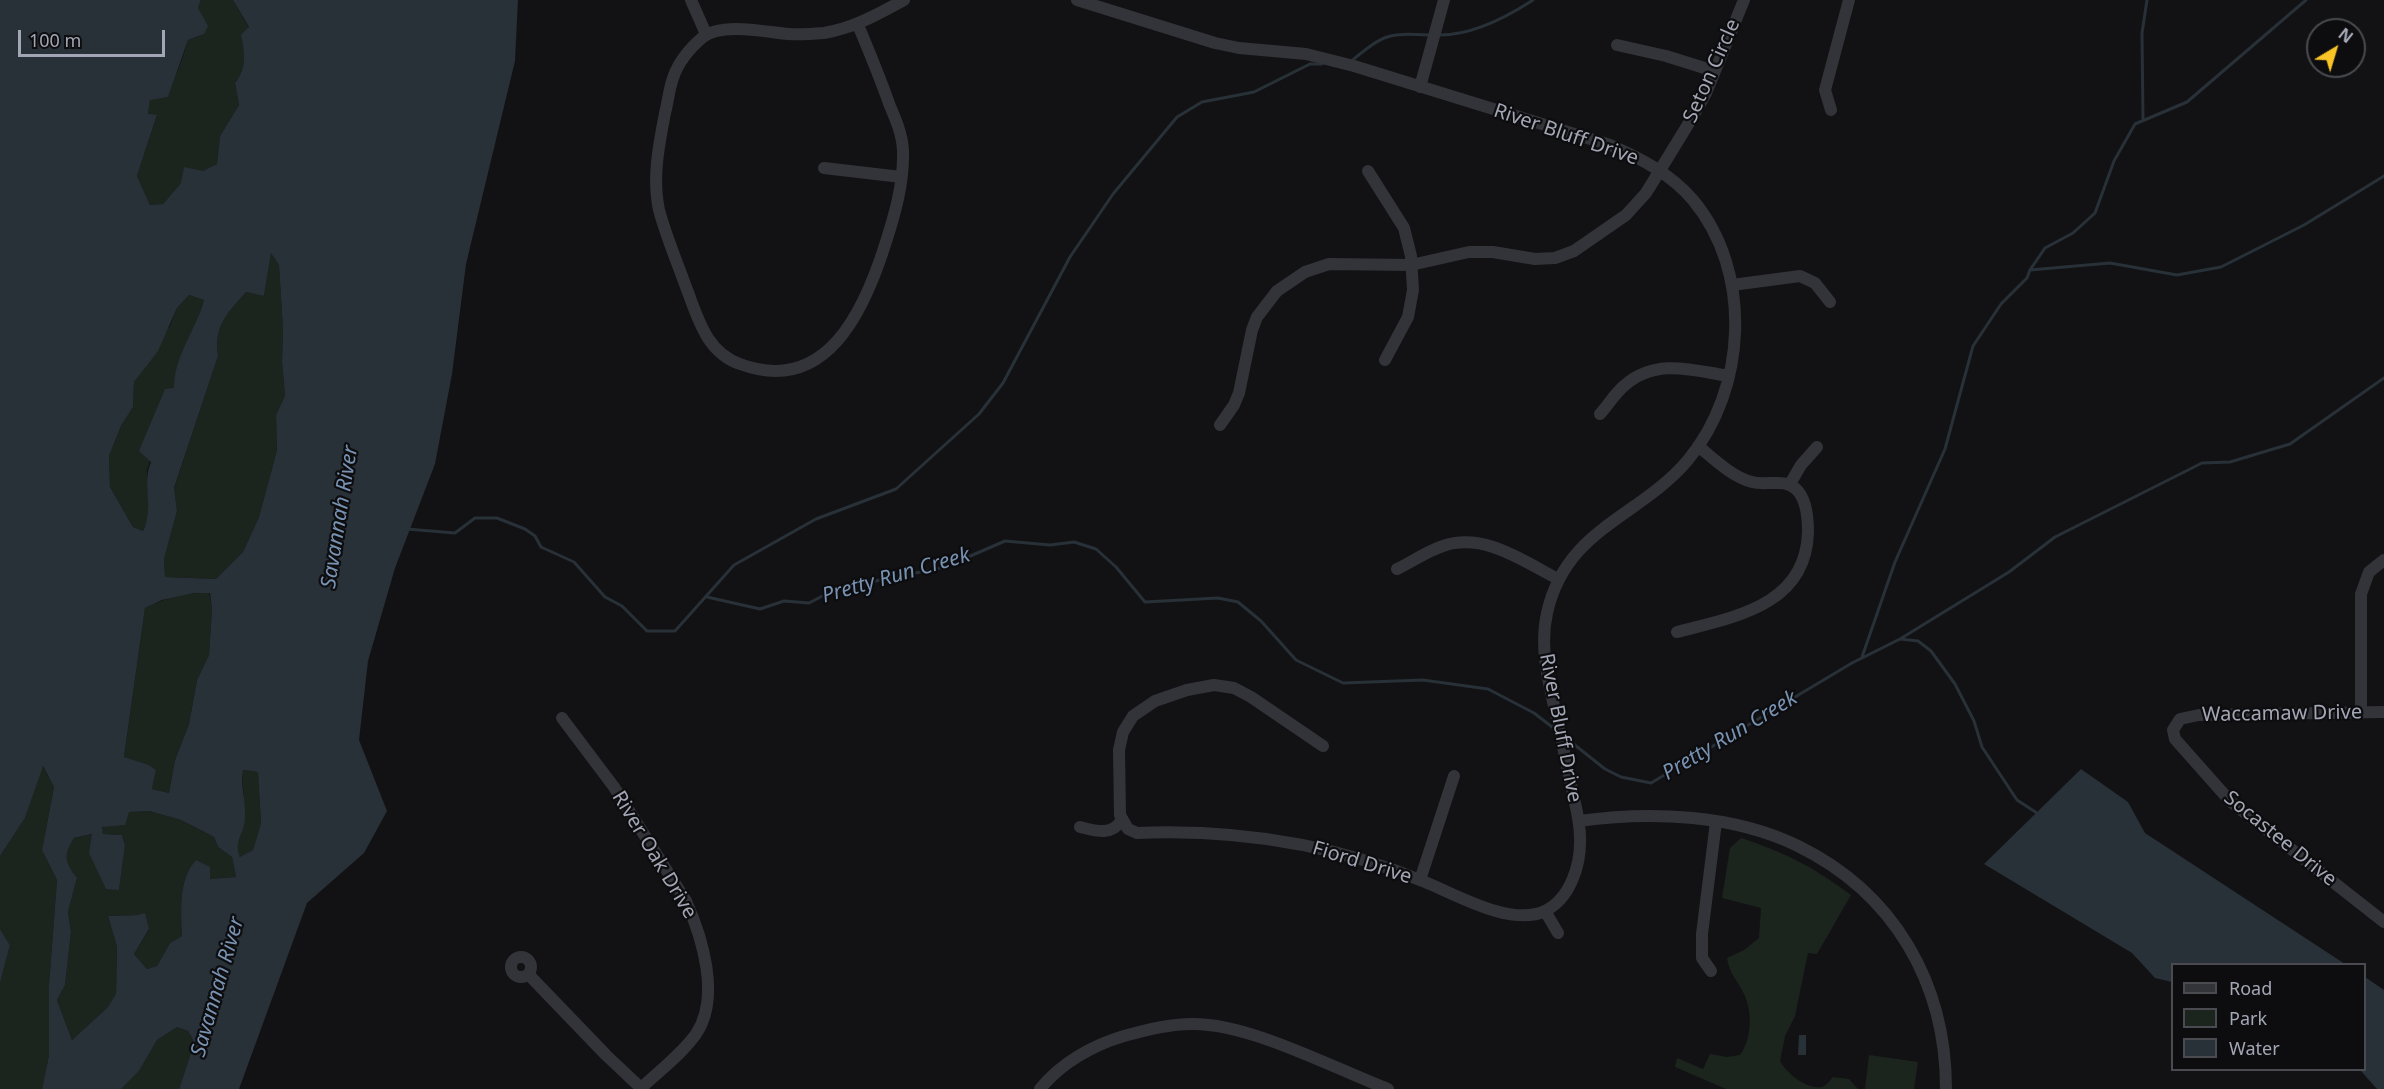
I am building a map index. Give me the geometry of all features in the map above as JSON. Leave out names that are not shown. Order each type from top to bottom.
[{"type":"street","points":[[691,0],[706,34]]},
{"type":"street","points":[[858,24],[899,127],[903,151],[900,192],[872,286],[851,324],[830,350],[804,365],[783,370],[742,365],[723,355],[709,341],[695,311],[659,209],[656,180],[658,151],[673,78],[689,51],[706,34],[735,30],[812,34],[858,24],[904,0]]},
{"type":"street","name":"River Bluff Drive","points":[[1078,0],[1200,39],[1247,48],[1306,54],[1354,66],[1610,146],[1645,162],[1682,189],[1707,221],[1723,253],[1732,285],[1735,332],[1728,376],[1715,418],[1698,446],[1667,482],[1590,538],[1558,579],[1547,612],[1544,651],[1579,821],[1621,815],[1672,816],[1716,822],[1798,846],[1858,885],[1885,913],[1913,953],[1935,1002],[1943,1042],[1946,1089]]},
{"type":"street","points":[[1420,87],[1444,0]]},
{"type":"street","name":"Seton Circle","points":[[1220,425],[1234,405],[1239,393],[1252,330],[1257,317],[1277,291],[1299,275],[1329,264],[1411,266],[1468,252],[1493,252],[1535,259],[1565,255],[1626,215],[1646,193],[1706,93],[1744,0]]},
{"type":"street","points":[[1831,110],[1825,90],[1849,0]]},
{"type":"street","points":[[1617,45],[1666,56],[1714,71]]},
{"type":"street","points":[[824,168],[901,177]]},
{"type":"street","points":[[1368,171],[1404,228],[1410,247],[1413,290],[1408,317],[1385,360]]},
{"type":"street","points":[[1732,285],[1800,276],[1815,283],[1830,302]]},
{"type":"street","points":[[1600,414],[1624,385],[1653,369],[1683,367],[1728,376]]},
{"type":"street","points":[[1677,632],[1749,611],[1775,598],[1794,579],[1804,560],[1808,525],[1803,499],[1795,487],[1790,484],[1760,483],[1744,479],[1698,446]]},
{"type":"street","points":[[1790,484],[1801,465],[1817,447]]},
{"type":"street","points":[[1397,569],[1442,546],[1474,542],[1495,547],[1558,579]]},
{"type":"street","points":[[2361,712],[2361,594],[2369,572],[2384,560]]},
{"type":"street","points":[[1080,827],[1104,832],[1114,828],[1121,821],[1120,741],[1133,716],[1155,701],[1187,690],[1214,685],[1234,688],[1323,746]]},
{"type":"street","name":"Waccamaw Drive","points":[[2183,749],[2175,738],[2173,730],[2176,723],[2184,717],[2361,712],[2381,715]]},
{"type":"street","name":"River Oak Drive","points":[[562,718],[614,787],[681,892],[694,919],[703,951],[708,998],[700,1026],[678,1054],[641,1088]]},
{"type":"street","name":"Socastee Drive","points":[[2183,749],[2230,801],[2384,922]]},
{"type":"street","points":[[1420,880],[1454,776]]},
{"type":"street","name":"Fiord Drive","points":[[1121,821],[1128,829],[1137,833],[1210,832],[1275,839],[1353,858],[1420,880],[1496,911],[1521,916],[1545,911]]},
{"type":"street","points":[[1558,933],[1545,911],[1559,901],[1572,882],[1580,852],[1579,821]]},
{"type":"street","points":[[1711,971],[1702,958],[1702,934],[1716,822]]},
{"type":"street","points":[[529,975],[641,1088]]},
{"type":"street","points":[[1040,1089],[1058,1070],[1104,1042],[1158,1027],[1192,1024],[1222,1027],[1254,1035],[1388,1089]]},
{"type":"green space","points":[[201,0],[233,0],[249,28],[242,35],[243,66],[235,83],[239,105],[220,136],[217,164],[181,183],[163,204],[150,205],[137,176],[157,116],[148,115],[150,99],[168,97],[188,40],[204,34],[198,8]]},
{"type":"green space","points":[[271,252],[279,265],[285,396],[276,415],[277,450],[259,517],[243,552],[216,579],[165,577],[164,559],[177,511],[174,489],[218,356],[220,328],[246,292],[264,296]]},
{"type":"green space","points":[[189,295],[204,300],[147,470],[149,516],[143,531],[133,527],[110,487],[109,456],[121,426],[133,407],[134,382],[170,326],[177,308]]},
{"type":"green space","points":[[209,592],[212,609],[209,655],[197,680],[189,724],[175,760],[169,793],[152,789],[156,770],[149,765],[124,758],[145,608],[176,597]]},
{"type":"green space","points":[[42,765],[54,787],[42,850],[57,880],[49,985],[49,1055],[42,1089],[0,1089],[0,983],[10,945],[0,929],[0,856],[25,818]]},
{"type":"green space","points":[[242,770],[258,772],[261,823],[253,850],[240,858],[236,846],[245,819]]},
{"type":"green space","points":[[149,811],[181,820],[214,837],[218,847],[232,857],[236,877],[210,879],[196,860],[183,886],[182,936],[170,943],[157,966],[147,969],[134,954],[149,930],[138,915],[108,916],[117,947],[116,994],[107,1008],[72,1040],[57,1000],[65,985],[71,932],[68,912],[77,879],[68,863],[68,850],[74,838],[93,834],[119,889],[125,844],[122,835],[103,834],[102,827],[129,812]]},
{"type":"green space","points":[[1741,838],[1799,862],[1825,876],[1851,895],[1817,954],[1808,953],[1795,1016],[1785,1036],[1780,1061],[1792,1075],[1809,1086],[1822,1087],[1833,1077],[1849,1079],[1858,1089],[1726,1089],[1675,1067],[1677,1058],[1703,1069],[1710,1054],[1727,1057],[1740,1055],[1747,1041],[1750,1024],[1748,1007],[1727,958],[1744,950],[1759,938],[1761,908],[1722,898],[1730,848]]},
{"type":"green space","points":[[177,1027],[188,1031],[193,1040],[179,1089],[121,1089],[139,1071],[157,1040]]},
{"type":"green space","points":[[1869,1055],[1918,1062],[1914,1089],[1865,1089]]},
{"type":"water","name":"Savannah River","points":[[0,0],[201,0],[198,8],[208,26],[204,34],[188,40],[168,97],[150,100],[148,114],[157,115],[137,176],[150,205],[163,204],[181,183],[184,167],[203,171],[217,164],[220,136],[239,105],[235,83],[242,72],[244,60],[241,35],[249,27],[233,0],[518,0],[515,61],[466,264],[452,374],[435,464],[395,568],[368,661],[359,740],[387,811],[364,853],[307,903],[239,1089],[179,1089],[193,1040],[188,1031],[177,1027],[157,1040],[139,1071],[121,1089],[42,1089],[49,1055],[49,985],[57,880],[42,850],[54,787],[43,766],[25,818],[0,856]],"holes":[[[271,253],[279,265],[285,396],[276,415],[277,450],[259,517],[243,552],[216,579],[165,577],[164,559],[177,511],[174,488],[218,356],[220,328],[246,292],[264,296]],[[189,295],[204,300],[181,354],[174,388],[165,389],[139,451],[151,462],[147,479],[148,513],[143,531],[133,527],[110,487],[109,456],[121,426],[133,407],[134,382],[158,351],[177,308]],[[194,593],[210,593],[212,609],[209,655],[197,680],[189,724],[175,760],[169,793],[152,789],[156,770],[149,765],[124,757],[145,608],[162,600]],[[243,770],[258,772],[261,823],[253,850],[240,857],[238,846],[245,817]],[[149,811],[181,820],[214,837],[218,847],[232,857],[236,877],[210,879],[210,867],[196,860],[183,886],[182,936],[170,943],[157,966],[147,969],[134,954],[149,929],[145,913],[108,916],[117,947],[116,994],[107,1008],[72,1040],[57,1000],[65,985],[71,932],[68,912],[77,878],[70,868],[67,854],[74,838],[92,834],[89,853],[106,889],[119,890],[125,845],[122,835],[103,834],[102,827],[125,825],[129,812]]]},
{"type":"water","points":[[2081,769],[2128,802],[2145,833],[2343,963],[2171,963],[2171,982],[2155,978],[2132,953],[1984,864]]},
{"type":"water","points":[[0,929],[10,945],[0,983]]},
{"type":"water","points":[[2366,978],[2384,990],[2384,1089],[2377,1089],[2361,1071],[2366,1071]]},
{"type":"water","points":[[1799,1035],[1806,1035],[1806,1055],[1798,1055]]},
{"type":"waterway","points":[[1437,35],[1475,29],[1500,19],[1533,0]]},
{"type":"waterway","points":[[2143,119],[2142,33],[2147,0]]},
{"type":"waterway","points":[[1862,657],[1895,562],[1945,449],[1973,346],[2001,304],[2027,278],[2045,248],[2073,233],[2095,213],[2114,161],[2135,124],[2187,102],[2306,0]]},
{"type":"waterway","points":[[1350,62],[1386,37],[1403,34],[1430,35]]},
{"type":"waterway","points":[[407,529],[455,533],[475,518],[497,518],[525,529],[535,536],[541,547],[574,562],[605,597],[622,606],[647,631],[675,631],[734,565],[816,519],[896,489],[979,414],[1003,383],[1070,257],[1113,194],[1177,117],[1202,102],[1254,92],[1310,64],[1322,64]]},
{"type":"waterway","points":[[2030,270],[2110,263],[2177,275],[2221,267],[2304,225],[2384,176]]},
{"type":"waterway","points":[[1900,639],[2009,572],[2055,537],[2202,463],[2230,462],[2290,444],[2384,378]]},
{"type":"waterway","name":"Pretty Run Creek","points":[[707,597],[760,609],[784,601],[809,603],[836,589],[945,567],[1005,541],[1050,545],[1074,542],[1096,549],[1116,567],[1145,602],[1218,598],[1238,602],[1261,621],[1296,660],[1343,683],[1423,680],[1488,689],[1534,713],[1556,730]]},
{"type":"waterway","name":"Pretty Run Creek","points":[[1566,738],[1605,769],[1621,777],[1651,783],[1852,663],[1900,639],[1918,641],[1931,651],[1955,684],[1974,721],[1982,747],[2017,800],[2040,815]]}]
